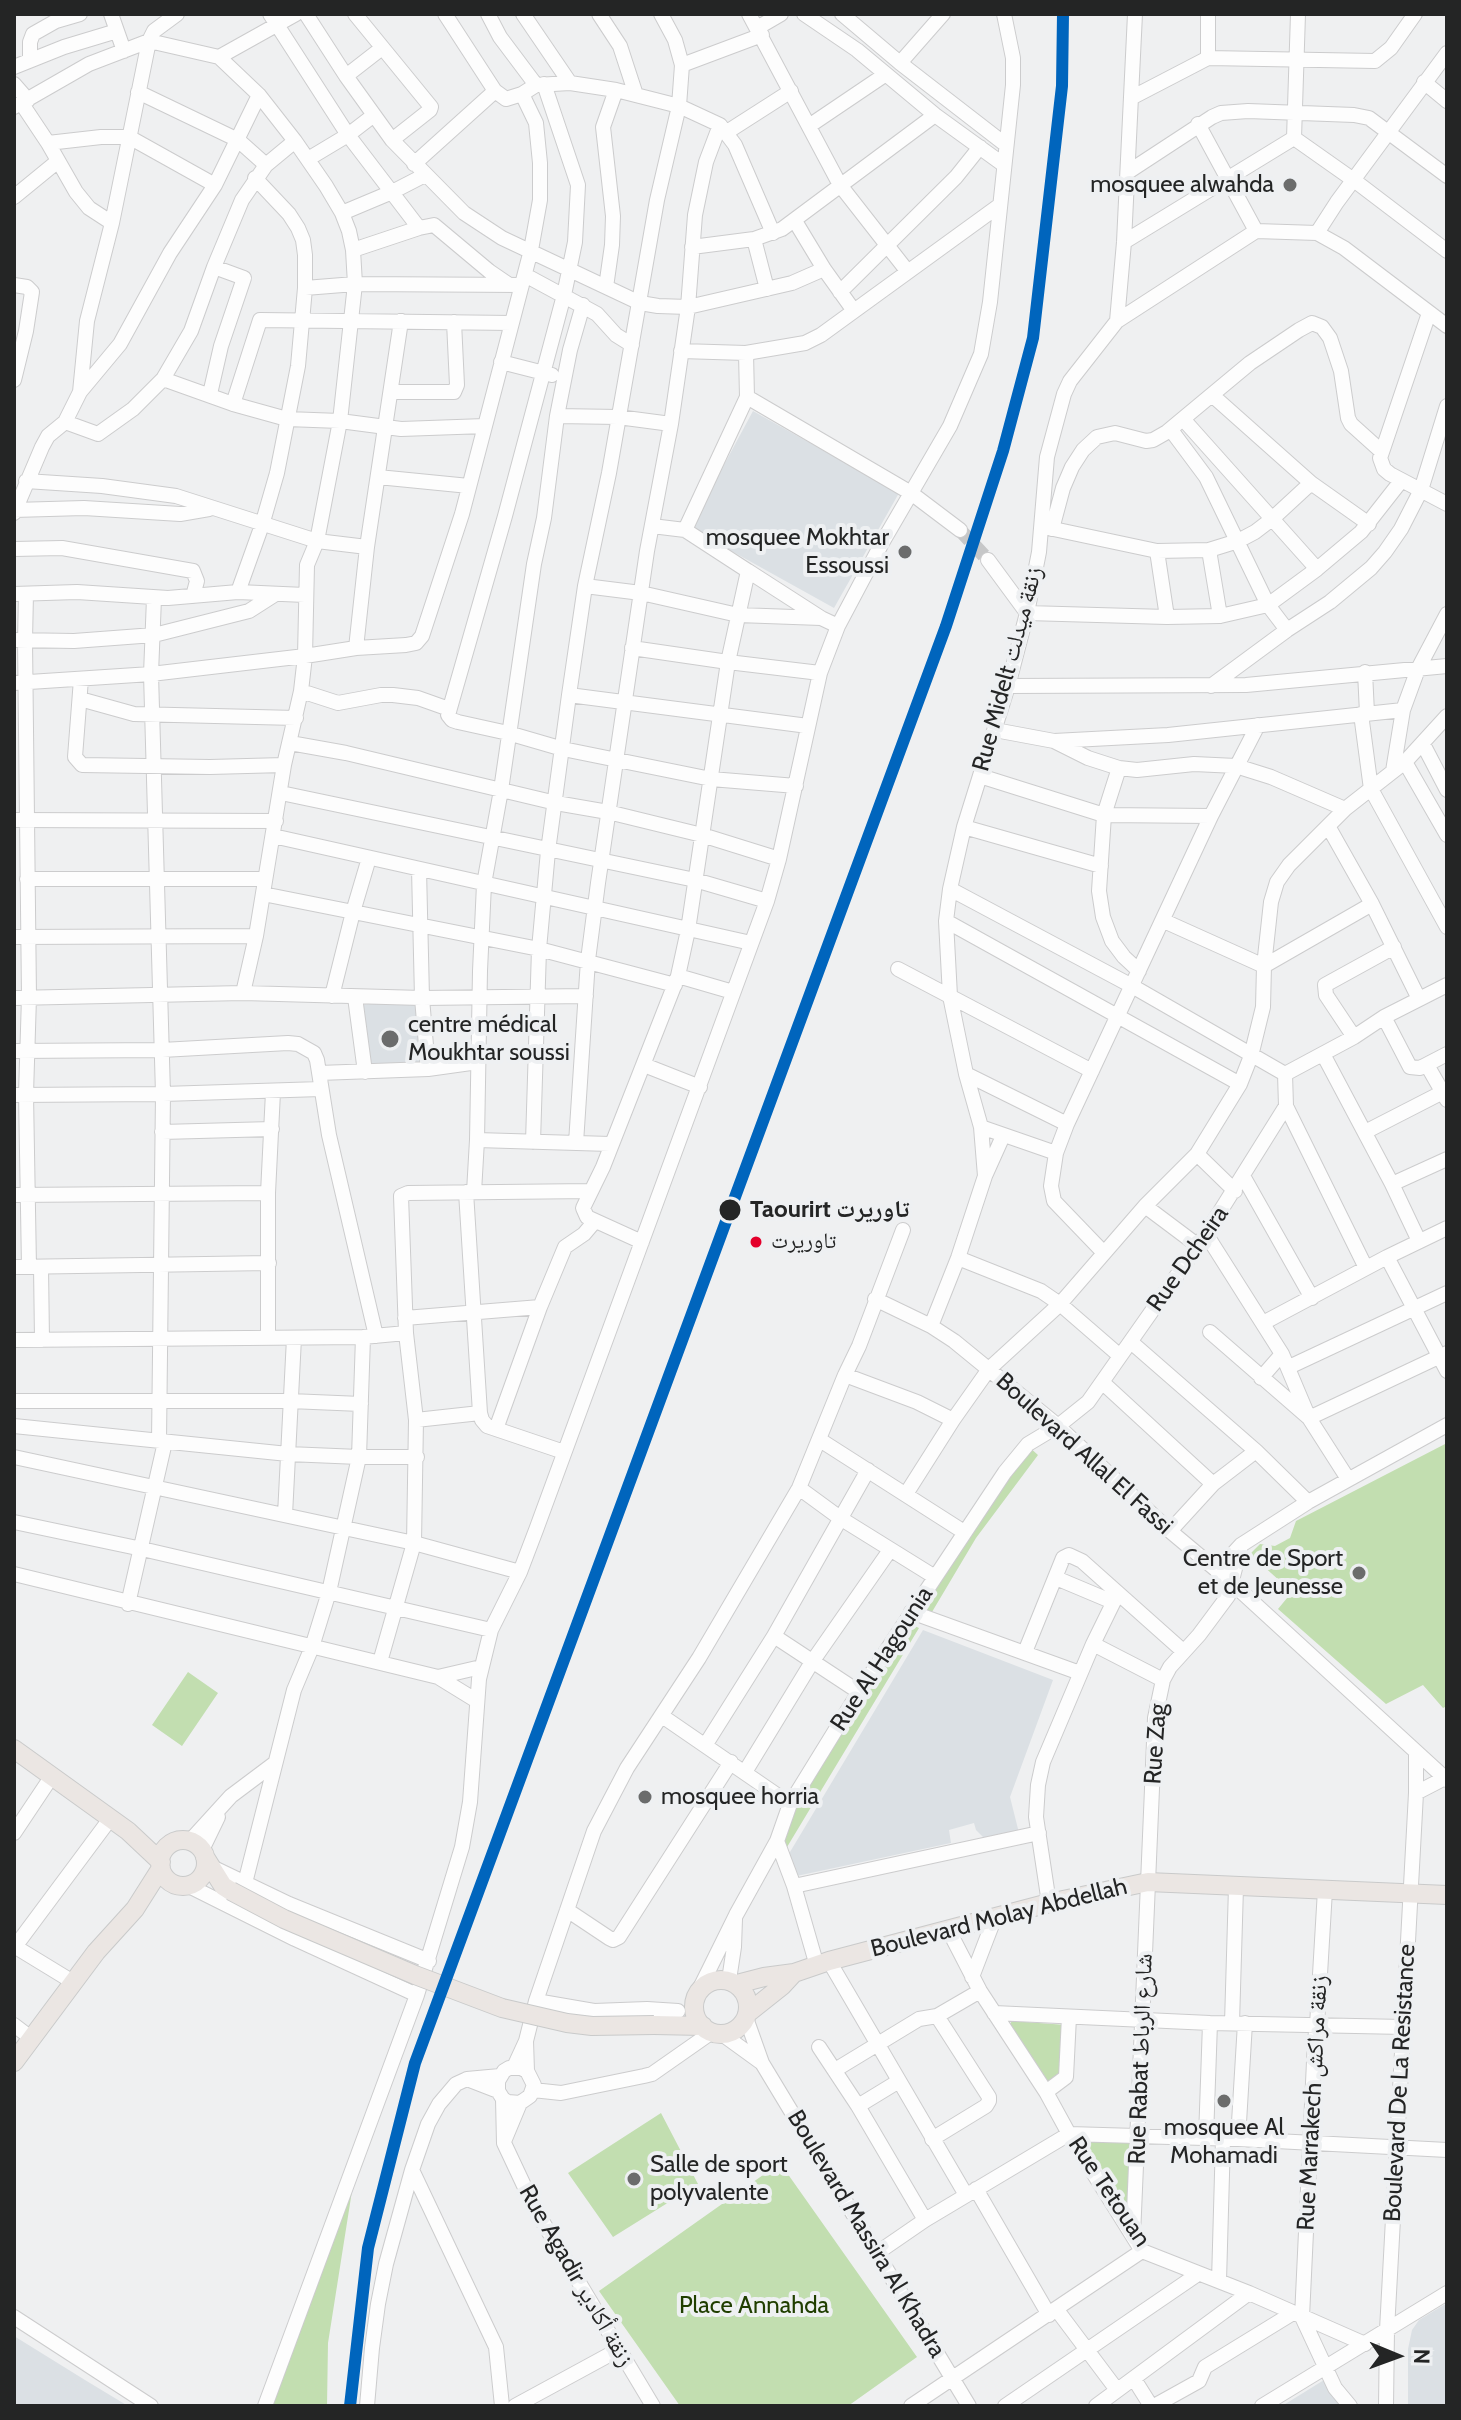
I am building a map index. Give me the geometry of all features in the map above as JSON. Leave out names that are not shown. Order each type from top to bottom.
[{"type":"main road","points":[[14,1749],[128,1831],[161,1865],[169,1881],[189,1885],[233,1886]]},
{"type":"main road","points":[[128,1831],[198,1851],[233,1886],[284,1919],[502,2008],[579,2024],[658,2025],[712,2031],[736,2029],[747,2015],[745,1994],[733,1982],[711,1981],[696,1997],[658,2025]]},
{"type":"main road","points":[[14,2062],[96,1952],[135,1909],[161,1865],[167,1847],[198,1851]]},
{"type":"main road","points":[[135,1909],[189,1885],[204,1871],[198,1851]]},
{"type":"main road","name":"Boulevard Molay Abdellah","points":[[733,1982],[794,1973],[1049,1903],[1148,1882],[1447,1895]]},
{"type":"main road","name":"Boulevard Molay Abdellah","points":[[747,2015],[794,1973]]},
{"type":"main road","points":[[696,1997],[694,2010],[712,2031]]},
{"type":"street","points":[[30,60],[33,34],[56,21],[80,14]]},
{"type":"street","points":[[111,14],[124,51]]},
{"type":"street","points":[[80,392],[84,341],[92,300],[112,223],[149,41],[154,31],[177,14]]},
{"type":"street","points":[[219,57],[273,20],[296,14]]},
{"type":"street","points":[[306,14],[392,140],[464,213],[502,238],[640,303],[688,307],[792,283],[824,269]]},
{"type":"street","points":[[355,14],[431,108],[392,140]]},
{"type":"street","points":[[445,14],[495,91],[506,99],[540,84],[570,83],[616,90],[679,106],[723,128],[744,165],[773,233]]},
{"type":"street","points":[[488,14],[500,37],[540,84],[578,185],[575,242],[564,295],[505,516],[448,715],[452,720],[563,749],[711,779],[796,786]]},
{"type":"street","points":[[523,14],[570,83]]},
{"type":"street","points":[[599,14],[620,46],[636,95]]},
{"type":"street","points":[[533,1142],[539,949],[548,851],[569,695],[585,586],[609,473],[657,200],[679,106],[682,65],[675,40],[661,14]]},
{"type":"street","points":[[749,14],[840,185],[908,272]]},
{"type":"street","points":[[682,65],[760,31],[781,14]]},
{"type":"street","points":[[804,14],[857,50],[935,115],[1004,165]]},
{"type":"street","points":[[842,14],[1006,145]]},
{"type":"street","points":[[265,2406],[429,1961],[467,1823],[481,1667],[491,1630],[520,1572],[767,901],[820,673],[838,626],[950,426],[981,354],[990,302],[1013,85],[1013,58],[1004,14]]},
{"type":"street","points":[[1117,321],[1135,14]]},
{"type":"street","points":[[1208,14],[1208,58]]},
{"type":"street","points":[[1294,138],[1298,14]]},
{"type":"street","points":[[1402,14],[1402,32]]},
{"type":"street","points":[[1131,98],[1208,58],[1375,61],[1391,48],[1415,14]]},
{"type":"street","points":[[900,63],[934,17]]},
{"type":"street","points":[[273,20],[348,135],[419,228]]},
{"type":"street","points":[[14,67],[117,31]]},
{"type":"street","points":[[21,104],[89,64],[149,41],[219,57],[259,95],[308,159],[342,213],[353,250],[355,284],[340,421],[317,541],[307,565],[301,691],[284,765],[256,936],[243,993]]},
{"type":"street","points":[[346,76],[382,48]]},
{"type":"street","points":[[1317,233],[1447,53]]},
{"type":"street","points":[[809,126],[886,74]]},
{"type":"street","points":[[1424,82],[1447,101]]},
{"type":"street","points":[[14,84],[21,104],[89,208],[112,223]]},
{"type":"street","points":[[606,287],[613,216],[603,127],[616,90]]},
{"type":"street","points":[[414,164],[495,91]]},
{"type":"street","points":[[576,1143],[588,960],[601,859],[632,648],[671,424],[688,307],[700,186],[706,162],[723,128],[791,91]]},
{"type":"street","points":[[138,92],[238,140],[266,165]]},
{"type":"street","points":[[20,683],[151,674],[356,648],[412,645],[422,636],[469,486],[512,323],[518,281],[531,250],[540,200],[540,163],[536,123],[522,94]]},
{"type":"street","points":[[216,508],[180,514],[84,508],[14,511],[48,436],[65,422],[80,392],[120,344],[170,253],[215,185],[259,95]]},
{"type":"street","points":[[1128,172],[1198,124],[1231,111],[1363,116],[1375,121],[1447,176]]},
{"type":"street","points":[[308,159],[374,115]]},
{"type":"street","points":[[692,247],[754,239],[773,233],[795,221],[935,115]]},
{"type":"street","points":[[1198,124],[1256,231],[1317,233],[1344,248],[1447,326]]},
{"type":"street","points":[[48,143],[129,137],[215,185]]},
{"type":"street","points":[[1124,242],[1294,138]]},
{"type":"street","points":[[1294,138],[1447,251]]},
{"type":"street","points":[[65,422],[98,434],[133,409],[163,379],[191,331],[242,200],[266,165],[295,141]]},
{"type":"street","points":[[840,292],[956,177],[980,147]]},
{"type":"street","points":[[14,197],[58,161]]},
{"type":"street","points":[[342,213],[425,175]]},
{"type":"street","points":[[238,592],[277,473],[304,322],[303,240],[289,214],[255,178]]},
{"type":"street","points":[[681,351],[746,353],[805,343],[821,335],[1000,205]]},
{"type":"street","points":[[795,221],[854,311]]},
{"type":"street","points":[[353,250],[434,225],[464,252],[518,281],[564,295],[583,305],[632,345]]},
{"type":"street","name":"Rue Midelt زنقة ميدلت","points":[[931,1326],[985,1176],[981,1127],[950,996],[946,921],[950,889],[964,827],[1008,686],[1047,528],[1047,457],[1064,394],[1080,366],[1117,321],[1256,231]]},
{"type":"street","points":[[754,239],[767,289]]},
{"type":"street","points":[[210,394],[221,346],[244,278],[214,267]]},
{"type":"street","points":[[305,288],[518,281]]},
{"type":"street","points":[[14,285],[27,287],[32,292],[14,380]]},
{"type":"street","points":[[564,1452],[496,1429],[484,1423],[480,1413],[473,1312],[470,1192],[477,1140],[484,884],[534,564],[544,518],[557,416],[583,305]]},
{"type":"street","points":[[1429,313],[1381,451],[1381,463],[1384,469],[1401,481],[1447,504]]},
{"type":"street","points":[[233,404],[260,320],[512,323]]},
{"type":"street","points":[[356,648],[367,547],[401,321]]},
{"type":"street","points":[[391,392],[454,392],[457,385],[454,322]]},
{"type":"street","points":[[1311,483],[1272,519],[1238,541],[1209,550],[1157,551],[1047,528],[1072,467],[1092,441],[1108,433],[1153,440],[1171,430],[1250,363],[1306,325],[1317,324],[1325,330],[1336,354],[1351,424],[1381,451]]},
{"type":"street","points":[[685,530],[747,397],[746,353]]},
{"type":"street","points":[[501,362],[564,378]]},
{"type":"street","points":[[163,379],[287,419],[340,421],[385,429],[485,426]]},
{"type":"street","points":[[1212,395],[1311,483],[1369,524]]},
{"type":"street","points":[[747,397],[911,493],[960,530]]},
{"type":"street","points":[[1210,686],[1330,602],[1371,568],[1395,539],[1421,490],[1447,406]]},
{"type":"street","points":[[557,416],[618,417],[671,424]]},
{"type":"street","points":[[1183,419],[1317,569]]},
{"type":"street","points":[[1171,430],[1206,477],[1268,605],[1287,630]]},
{"type":"street","points":[[378,477],[469,486]]},
{"type":"street","points":[[26,481],[161,494],[216,508],[317,541],[367,547]]},
{"type":"street","points":[[988,560],[1027,613],[1220,616],[1268,605],[1317,569],[1369,524],[1401,481]]},
{"type":"street","points":[[652,526],[685,530],[838,626]]},
{"type":"street","points":[[14,549],[62,548],[193,571],[197,581],[193,596]]},
{"type":"street","points":[[1209,550],[1220,616]]},
{"type":"street","points":[[1157,551],[1167,617]]},
{"type":"street","points":[[642,1242],[587,1217],[583,1208],[603,1167],[676,980],[688,930],[728,662],[748,571]]},
{"type":"street","points":[[585,586],[641,593],[738,615],[821,618]]},
{"type":"street","points":[[42,1340],[28,1267],[21,1195],[21,937],[27,879],[20,820],[20,594],[77,592],[154,598],[238,592],[305,595]]},
{"type":"street","points":[[19,640],[74,641],[154,635],[239,614],[274,595]]},
{"type":"street","points":[[128,1604],[156,1487],[162,1442],[159,1401],[163,1094],[151,674],[154,598]]},
{"type":"street","points":[[1447,614],[1418,669],[1403,710],[1399,766],[1447,835]]},
{"type":"street","points":[[632,648],[820,673]]},
{"type":"street","points":[[1008,686],[1264,684],[1447,666]]},
{"type":"street","points":[[1365,672],[1364,714],[1371,789],[1443,911],[1447,927]]},
{"type":"street","points":[[81,679],[75,757],[82,765],[284,765]]},
{"type":"street","points":[[301,691],[338,703],[393,695],[418,698],[449,709]]},
{"type":"street","points":[[569,695],[808,726]]},
{"type":"street","points":[[80,699],[134,714],[296,718]]},
{"type":"street","points":[[995,730],[1054,741],[1168,735],[1403,710]]},
{"type":"street","points":[[906,1494],[989,1369],[1060,1304],[1145,1206],[1197,1154],[1240,1084],[1251,1056],[1263,1007],[1267,924],[1277,882],[1289,865],[1345,809],[1399,766],[1447,716]]},
{"type":"street","points":[[1104,1253],[1054,1201],[1051,1186],[1056,1153],[1211,816],[1258,725]]},
{"type":"street","points":[[1054,741],[1088,758],[1119,768],[1137,770],[1194,764],[1236,766],[1284,782],[1345,809]]},
{"type":"street","points":[[290,743],[608,812],[702,835],[779,859]]},
{"type":"street","points":[[1423,744],[1447,790]]},
{"type":"street","points":[[1119,768],[1104,815],[1099,891],[1112,941],[1139,971]]},
{"type":"street","points":[[980,776],[1104,815],[1211,816]]},
{"type":"street","points":[[281,793],[548,851],[601,859],[695,880],[767,901]]},
{"type":"street","points":[[20,820],[276,821]]},
{"type":"street","points":[[1328,826],[1372,904],[1419,999]]},
{"type":"street","points":[[964,827],[1101,866]]},
{"type":"street","points":[[273,836],[751,943]]},
{"type":"street","points":[[332,996],[369,858]]},
{"type":"street","points":[[419,869],[422,998],[428,1069]]},
{"type":"street","points":[[27,879],[156,879],[264,886],[353,912],[733,992]]},
{"type":"street","points":[[950,889],[1132,986],[1285,1074]]},
{"type":"street","points":[[1264,966],[1372,904]]},
{"type":"street","points":[[946,921],[1240,1084]]},
{"type":"street","points":[[1164,921],[1264,966]]},
{"type":"street","points":[[21,937],[256,936]]},
{"type":"street","points":[[1354,1037],[1326,995],[1325,985],[1394,947]]},
{"type":"street","points":[[898,969],[1092,1071]]},
{"type":"street","points":[[1285,1074],[1447,985]]},
{"type":"street","points":[[22,997],[243,993],[422,998],[586,996]]},
{"type":"street","points":[[355,997],[365,1072]]},
{"type":"street","points":[[1384,1017],[1410,1067],[1416,1069],[1447,1054]]},
{"type":"street","points":[[21,1051],[162,1050],[298,1044],[314,1053],[370,1337],[361,1404],[359,1457],[329,1592],[312,1647],[294,1690],[275,1763],[233,1886],[289,1904],[429,1961]]},
{"type":"street","points":[[1323,1054],[1419,1241]]},
{"type":"street","points":[[319,1073],[428,1069],[478,1062]]},
{"type":"street","points":[[644,1065],[700,1087]]},
{"type":"street","points":[[1365,1132],[1445,1096],[1427,1065]]},
{"type":"street","points":[[966,1074],[1067,1124]]},
{"type":"street","points":[[1285,1074],[1286,1106],[1366,1268]]},
{"type":"street","points":[[20,1095],[321,1089]]},
{"type":"street","points":[[268,1338],[268,1193],[273,1092]]},
{"type":"street","name":"Rue Dcheira","points":[[1058,1426],[1088,1402],[1131,1342],[1235,1191],[1286,1106]]},
{"type":"street","points":[[981,1127],[1056,1153]]},
{"type":"street","points":[[162,1132],[272,1129]]},
{"type":"street","points":[[985,1176],[1003,1136]]},
{"type":"street","points":[[477,1140],[610,1144]]},
{"type":"street","points":[[1197,1154],[1235,1191]]},
{"type":"street","points":[[1392,1184],[1447,1159]]},
{"type":"street","points":[[1243,1176],[1312,1298]]},
{"type":"street","points":[[380,1662],[414,1543],[416,1420],[406,1326],[401,1196],[408,1193],[591,1191]]},
{"type":"street","points":[[21,1195],[268,1193]]},
{"type":"street","points":[[1145,1206],[1202,1239],[1286,1360],[1309,1418],[1348,1479]]},
{"type":"street","points":[[496,1429],[565,1247],[584,1234],[595,1221]]},
{"type":"street","points":[[1263,1323],[1447,1228]]},
{"type":"street","points":[[520,2069],[536,2001],[585,1854],[606,1806],[799,1488],[859,1346],[903,1230]]},
{"type":"street","points":[[1387,1257],[1443,1355],[1447,1371]]},
{"type":"street","points":[[958,1258],[1041,1291],[1120,1356]]},
{"type":"street","points":[[28,1267],[269,1263]]},
{"type":"street","points":[[1261,1378],[1286,1360],[1415,1310],[1447,1293]]},
{"type":"street","name":"Boulevard Allal El Fassi","points":[[875,1299],[931,1326],[1058,1426],[1446,1779]]},
{"type":"street","points":[[14,1340],[370,1337],[473,1312],[540,1307]]},
{"type":"street","points":[[1210,1332],[1309,1418]]},
{"type":"street","points":[[285,1515],[294,1338]]},
{"type":"street","points":[[1131,1342],[1256,1451],[1308,1502]]},
{"type":"street","points":[[1309,1418],[1443,1355]]},
{"type":"street","points":[[845,1375],[896,1393],[953,1420]]},
{"type":"street","points":[[1102,1382],[1213,1484]]},
{"type":"street","points":[[14,1401],[361,1404]]},
{"type":"street","points":[[416,1420],[480,1413]]},
{"type":"street","points":[[1217,1571],[1241,1545],[1308,1502],[1447,1425]]},
{"type":"street","points":[[14,1426],[288,1454],[417,1457]]},
{"type":"street","name":"Rue Al Hagounia","points":[[696,1997],[777,1841],[790,1804],[859,1692],[1018,1455],[1028,1444],[1058,1426]]},
{"type":"street","points":[[820,1440],[964,1532]]},
{"type":"street","points":[[1170,1531],[1213,1484],[1256,1451]]},
{"type":"street","points":[[14,1457],[414,1543],[520,1572]]},
{"type":"street","points":[[706,1744],[774,1636],[868,1470]]},
{"type":"street","points":[[799,1488],[840,1518],[935,1577]]},
{"type":"street","points":[[14,1522],[491,1630]]},
{"type":"street","name":"Rue Zag","points":[[1148,1882],[1155,1718],[1163,1680],[1228,1596],[1241,1545]]},
{"type":"street","points":[[745,1772],[812,1662],[890,1550]]},
{"type":"street","points":[[1025,1652],[1063,1558],[1069,1555],[1075,1556],[1116,1598],[1183,1651]]},
{"type":"street","points":[[14,1574],[438,1677],[477,1701]]},
{"type":"street","points":[[1056,1578],[1116,1598]]},
{"type":"street","points":[[1049,1903],[1036,1797],[1043,1762],[1116,1598]]},
{"type":"street","points":[[911,1612],[1080,1673]]},
{"type":"street","points":[[774,1636],[859,1692]]},
{"type":"street","points":[[1093,1644],[1163,1680]]},
{"type":"street","points":[[438,1677],[481,1667]]},
{"type":"street","points":[[662,1716],[790,1804]]},
{"type":"street","name":"Boulevard De La Resistance","points":[[1386,2406],[1387,2330],[1416,1752]]},
{"type":"street","points":[[567,1910],[609,1938],[619,1937],[731,1762]]},
{"type":"street","points":[[198,1851],[221,1809],[247,1783],[275,1763]]},
{"type":"street","points":[[14,1833],[52,1776]]},
{"type":"street","points":[[1416,1793],[1446,1779]]},
{"type":"street","points":[[73,1982],[14,1947],[110,1819]]},
{"type":"street","points":[[794,1886],[1039,1833]]},
{"type":"street","points":[[777,1841],[823,1964],[877,2045],[932,2139],[1053,2312],[1089,2349],[1117,2390]]},
{"type":"street","name":"Rue Rabat شارع الرباط","points":[[1133,2236],[1148,1882]]},
{"type":"street","points":[[189,1885],[321,1952],[417,1995]]},
{"type":"street","points":[[1219,2281],[1238,2023],[1236,1887]]},
{"type":"street","name":"Rue Marrakech زنقة مراكش","points":[[1298,2315],[1325,1890]]},
{"type":"street","points":[[733,1982],[736,1915]]},
{"type":"street","points":[[972,1977],[995,1917]]},
{"type":"street","name":"Rue Tetouan","points":[[948,1929],[980,1991],[1046,2092],[1142,2251],[1249,2293],[1365,2344]]},
{"type":"street","points":[[835,2070],[919,2019],[937,2016],[980,1991]]},
{"type":"street","points":[[536,2001],[594,2011],[678,2011]]},
{"type":"street","points":[[994,2013],[1210,2023],[1404,2027]]},
{"type":"street","points":[[747,2015],[762,2063]]},
{"type":"street","points":[[932,2139],[986,2106],[989,2101],[937,2016]]},
{"type":"street","points":[[1046,2092],[1066,2077],[1069,2017]]},
{"type":"street","points":[[1206,2138],[1210,2023]]},
{"type":"street","points":[[14,2025],[31,2038]]},
{"type":"street","points":[[533,2090],[561,2093],[644,2076],[660,2069],[712,2031],[762,2063]]},
{"type":"street","points":[[819,2047],[858,2106],[925,2220]]},
{"type":"street","name":"Boulevard Massira Al Khadra","points":[[762,2063],[969,2406]]},
{"type":"street","points":[[467,2079],[500,2095],[514,2104],[526,2100],[533,2090],[533,2079],[520,2069],[504,2071],[500,2076],[500,2095],[504,2143]]},
{"type":"street","points":[[367,2406],[372,2348],[386,2264],[428,2124],[439,2104],[456,2084],[467,2079],[500,2076]]},
{"type":"street","points":[[858,2106],[899,2081]]},
{"type":"street","points":[[504,2143],[520,2103]]},
{"type":"street","points":[[877,2253],[925,2220],[1069,2134],[1447,2150]]},
{"type":"street","name":"Rue Agadir زنقة أكادير","points":[[504,2143],[535,2209],[653,2406]]},
{"type":"street","points":[[412,2170],[496,2347],[502,2406]]},
{"type":"street","points":[[911,2406],[1142,2251]]},
{"type":"street","points":[[1005,2406],[1198,2274]]},
{"type":"street","points":[[1096,2406],[1249,2293]]},
{"type":"street","points":[[1262,2406],[1447,2293]]},
{"type":"street","points":[[1134,2379],[1152,2406],[1199,2381],[1205,2367],[1298,2315],[1335,2388],[1350,2406]]},
{"type":"street","points":[[14,2317],[151,2406]]},
{"type":"street","points":[[515,2406],[618,2350]]},
{"type":"shaded area","points":[[753,411],[899,493],[834,608],[690,528]]},
{"type":"shaded area","name":"centre médical Moukhtar soussi","points":[[417,1001],[421,1073],[369,1075],[354,1005]]},
{"type":"shaded area","points":[[923,1630],[1053,1680],[1010,1797],[1019,1833],[984,1838],[974,1823],[949,1830],[951,1843],[792,1877],[787,1857]]},
{"type":"shaded area","points":[[1447,2303],[1447,2406],[1408,2406],[1408,2349],[1412,2330],[1419,2320]]},
{"type":"shaded area","points":[[14,2336],[85,2380],[128,2406],[14,2406]]},
{"type":"shaded area","points":[[1324,2380],[1340,2406],[1282,2406]]},
{"type":"green space","name":"Centre de Sport et de Jeunesse","points":[[1447,1443],[1447,1706],[1443,1708],[1423,1685],[1386,1704],[1278,1609],[1292,1592],[1250,1554],[1260,1544],[1275,1546],[1290,1538],[1296,1521]]},
{"type":"green space","points":[[1028,1446],[1038,1455],[976,1538],[929,1617],[920,1611]]},
{"type":"green space","points":[[906,1622],[919,1628],[778,1862],[773,1841]]},
{"type":"green space","points":[[188,1672],[218,1693],[182,1746],[152,1725]]},
{"type":"green space","points":[[1012,2021],[1066,2025],[1065,2076],[1046,2085],[1010,2024]]},
{"type":"green space","name":"Salle de sport polyvalente","points":[[661,2113],[698,2184],[613,2237],[568,2173]]},
{"type":"green space","points":[[1085,2142],[1133,2142],[1131,2206],[1127,2209]]},
{"type":"green space","name":"Place Annahda","points":[[780,2163],[917,2357],[848,2406],[680,2406],[599,2291]]},
{"type":"green space","points":[[347,2189],[352,2191],[328,2343],[327,2406],[273,2406]]},
{"type":"tunnel","points":[[960,530],[988,560]]},
{"type":"transit line","points":[[350,2406],[368,2248],[415,2063],[946,626],[1003,451],[1033,338],[1062,86],[1063,14]]},
{"type":"place","name":"mosquee alwahda","points":[[1290,185]]},
{"type":"place","name":"mosquee Mokhtar Essoussi","points":[[905,552]]},
{"type":"place","name":"centre médical Moukhtar soussi","points":[[390,1039]]},
{"type":"place","name":"Taourirt تاوريرت","points":[[730,1210]]},
{"type":"place","name":"تاوريرت","points":[[756,1242]]},
{"type":"place","name":"Centre de Sport et de Jeunesse","points":[[1359,1573]]},
{"type":"place","name":"mosquee horria","points":[[645,1797]]},
{"type":"place","name":"mosquee Al Mohamadi","points":[[1224,2101]]},
{"type":"place","name":"Salle de sport polyvalente","points":[[634,2179]]}]
